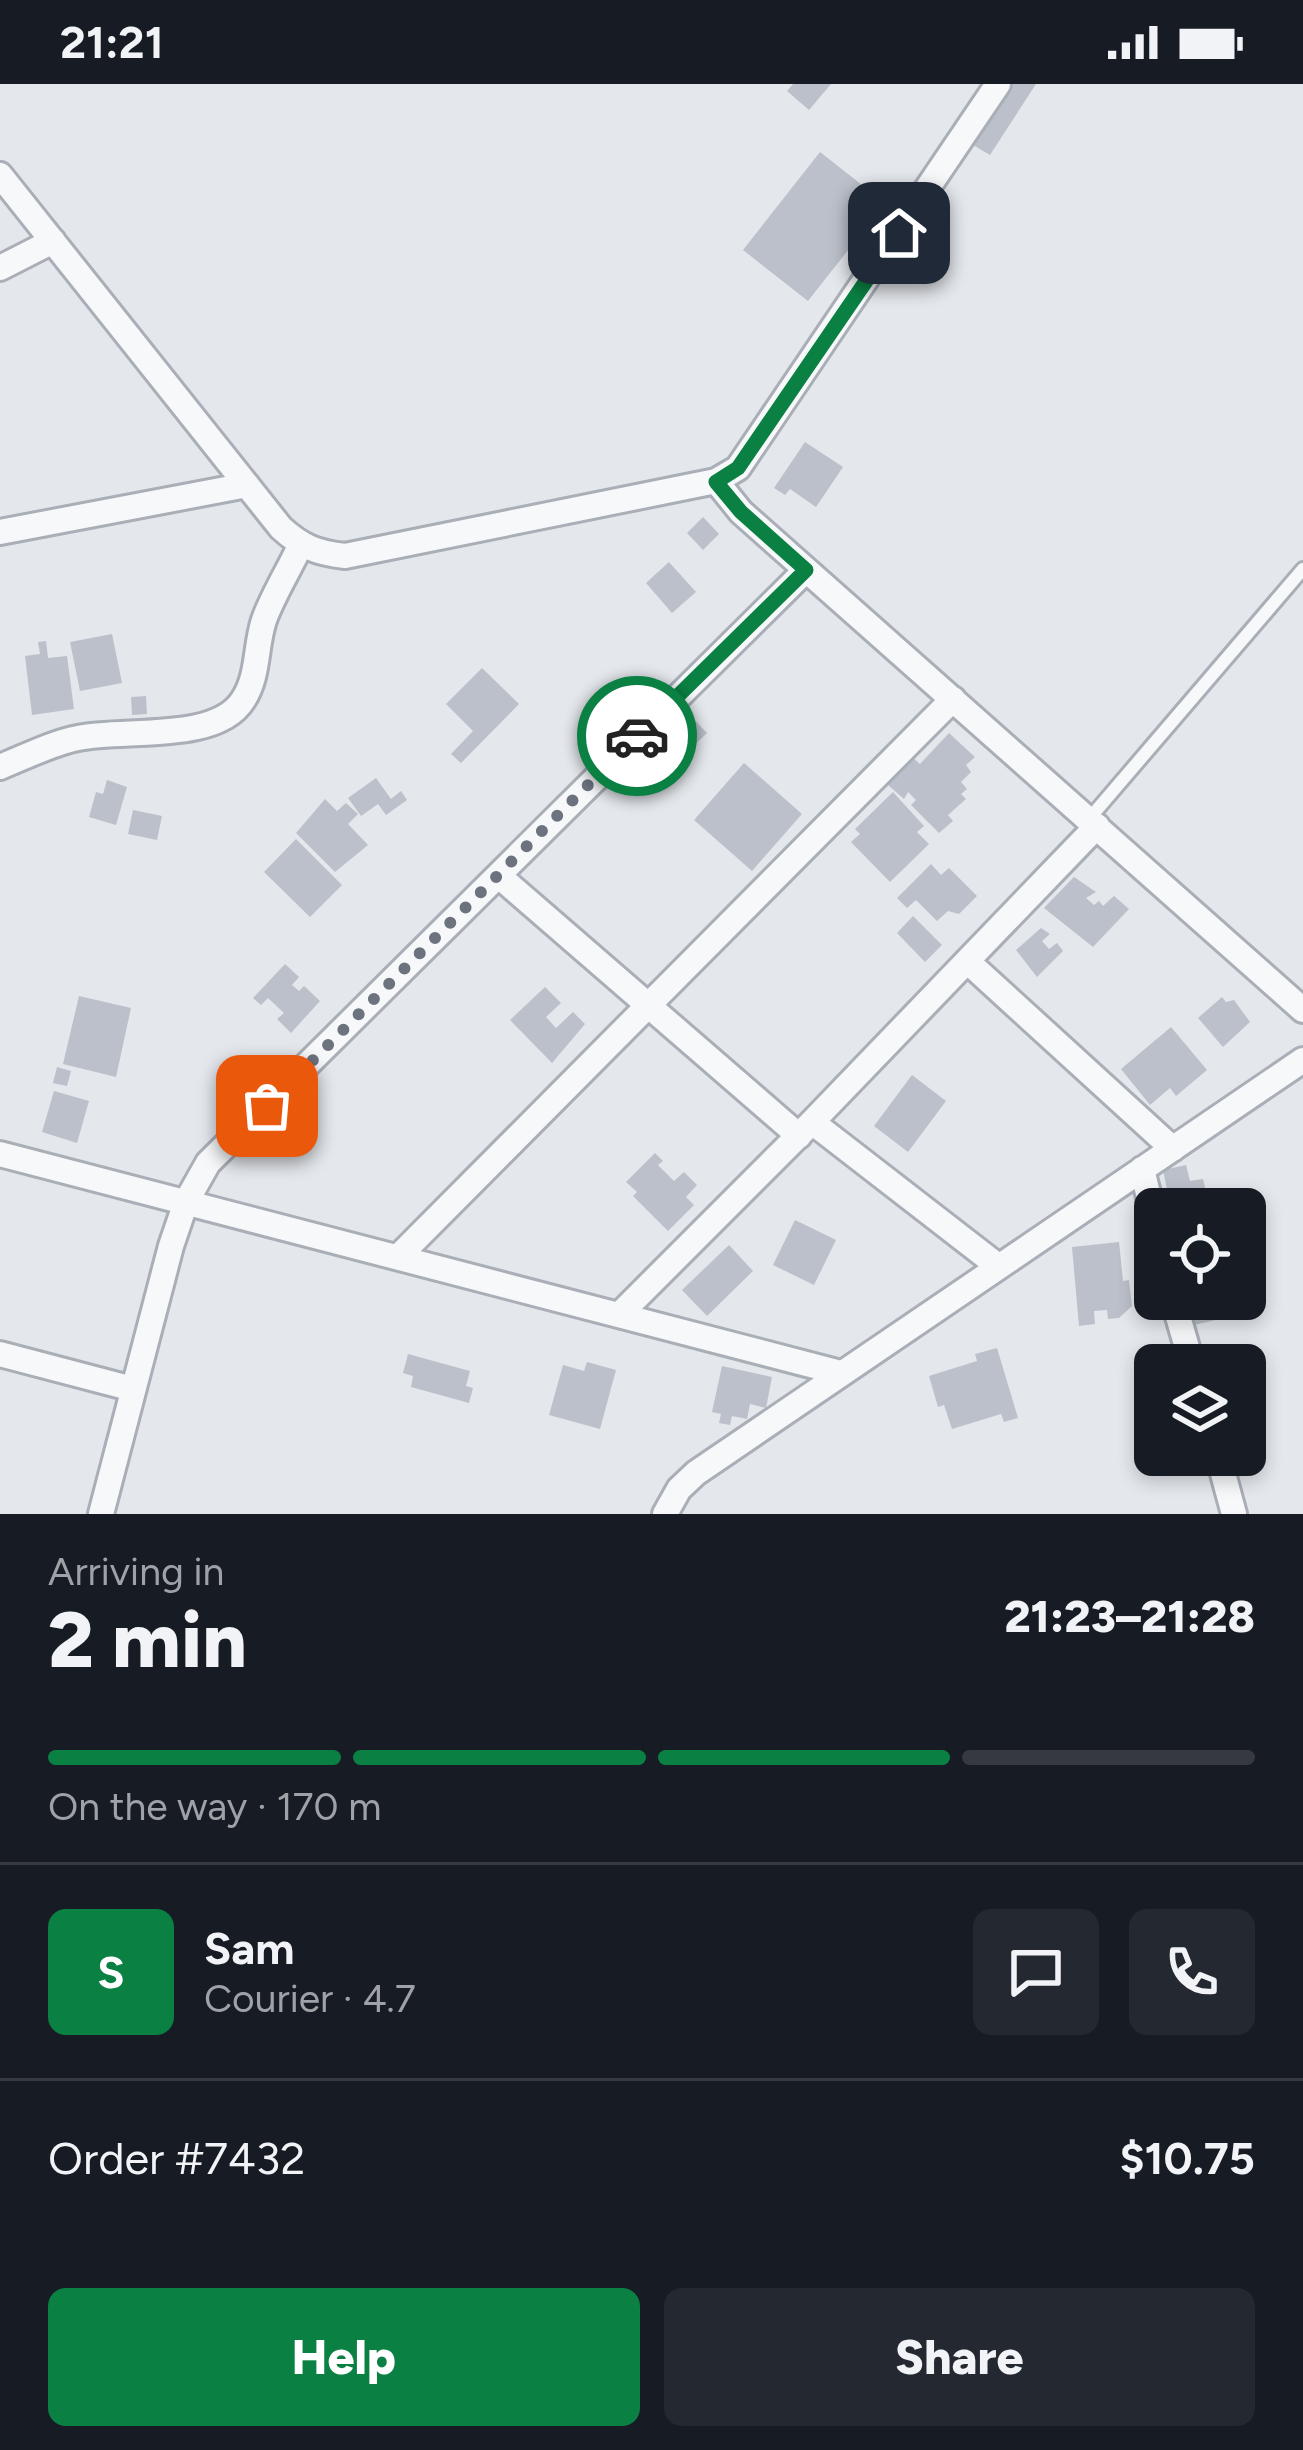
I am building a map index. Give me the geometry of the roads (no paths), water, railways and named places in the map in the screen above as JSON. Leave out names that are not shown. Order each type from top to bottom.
[{"type":"street","points":[[0,175],[300,545],[318,554],[345,556],[716,482],[738,468],[998,84]]},
{"type":"street","points":[[0,268],[53,242]]},
{"type":"street","points":[[716,482],[741,512],[1303,1010]]},
{"type":"street","points":[[0,532],[247,484]]},
{"type":"street","points":[[0,766],[74,738],[197,729],[224,719],[243,702],[256,670],[263,622],[300,545]]},
{"type":"street","points":[[100,1514],[186,1202],[208,1163],[806,570]]},
{"type":"street","points":[[398,1257],[953,699]]},
{"type":"street","points":[[619,1315],[967,961],[1093,823]]},
{"type":"street","points":[[499,876],[647,1004],[805,1129],[998,1266]]},
{"type":"street","points":[[967,961],[1173,1149]]},
{"type":"street","points":[[665,1514],[679,1489],[696,1473],[1303,1060]]},
{"type":"street","points":[[0,1154],[841,1372]]},
{"type":"street","points":[[1142,1169],[1147,1188]]},
{"type":"street","points":[[0,1354],[134,1389]]},
{"type":"street","points":[[1224,1476],[1234,1514]]},
{"type":"lane","points":[[1093,823],[1303,568]]}]
